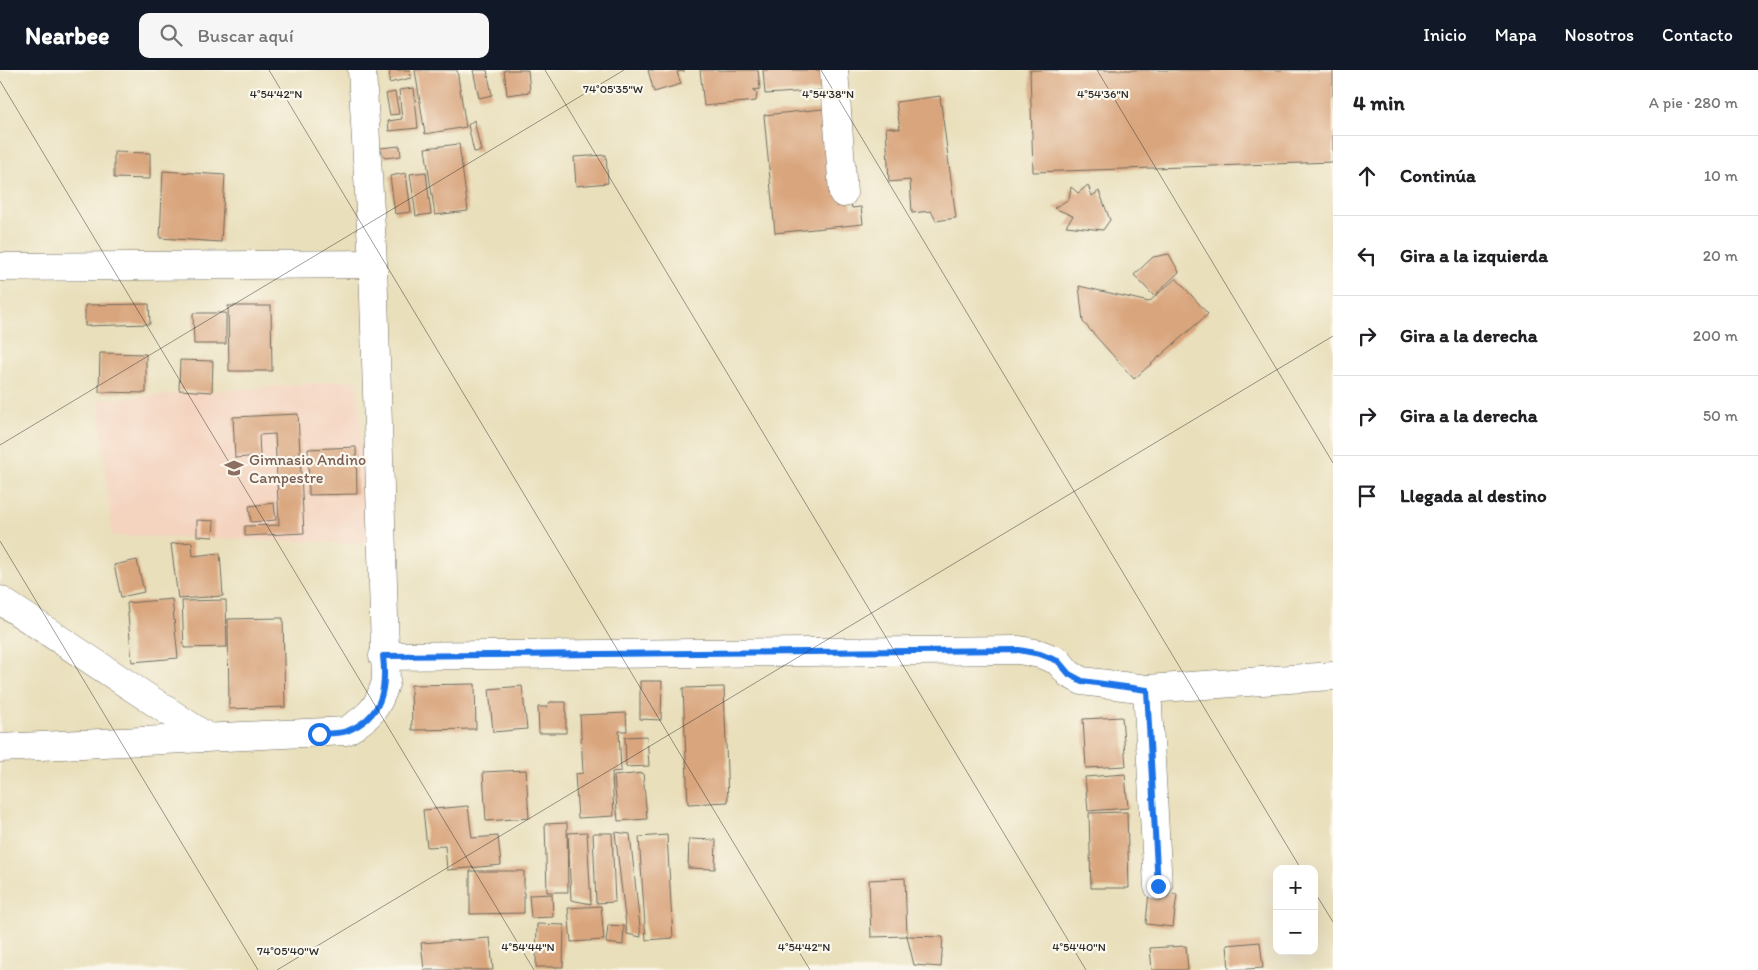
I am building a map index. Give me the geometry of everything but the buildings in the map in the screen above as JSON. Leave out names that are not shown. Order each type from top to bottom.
[{"type":"street","points":[[0,748],[207,737],[319,734],[346,731],[368,718],[380,701],[386,681],[383,656],[373,264],[362,70]]},
{"type":"street","points":[[834,70],[843,193]]},
{"type":"street","points":[[0,267],[373,264]]},
{"type":"street","points":[[0,600],[207,737]]},
{"type":"street","points":[[383,656],[1019,650],[1040,654],[1058,661],[1069,674],[1082,681],[1147,690],[1333,676]]},
{"type":"street","points":[[1147,690],[1158,886]]},
{"type":"shaded area","name":"Gimnasio Andino Campestre","points":[[357,380],[369,544],[112,535],[98,400]]},
{"type":"place","name":"Gimnasio Andino Campestre","points":[[234,468]]},
{"type":"route","points":[[319,734],[346,731],[368,718],[380,701],[386,681],[383,656],[1019,650],[1040,654],[1058,661],[1069,674],[1082,681],[1147,690],[1158,886]]}]
